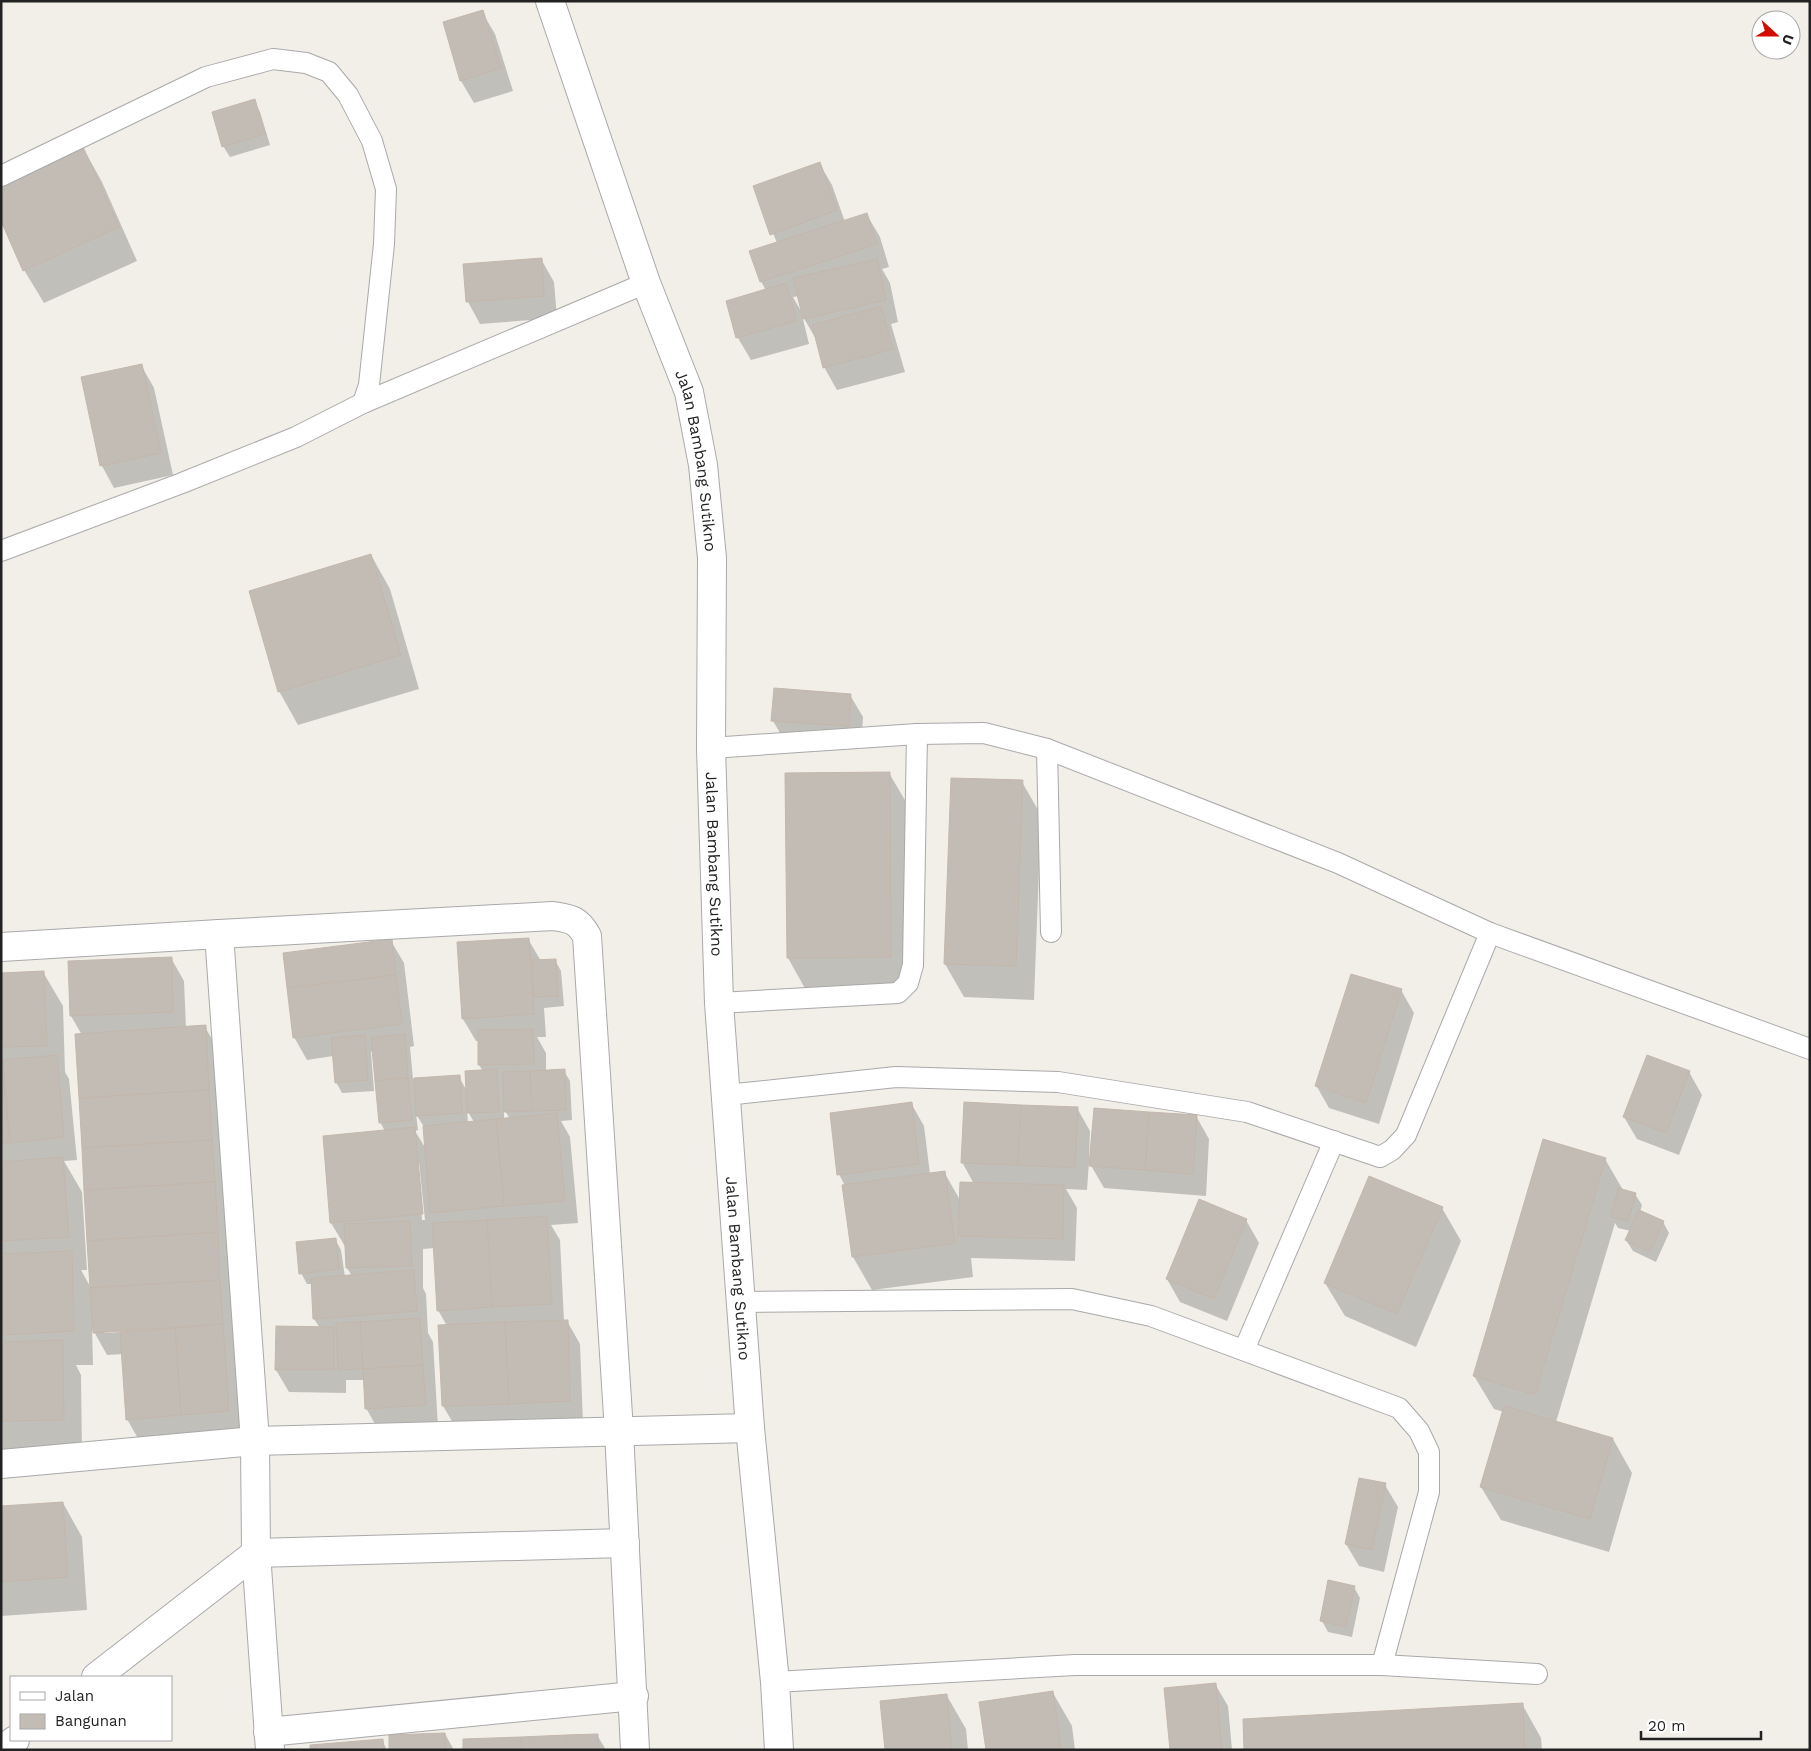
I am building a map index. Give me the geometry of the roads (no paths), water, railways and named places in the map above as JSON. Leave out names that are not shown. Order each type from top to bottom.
[{"type":"street","name":"Jalan Bambang Sutikno","points":[[550,1],[646,283],[689,392],[703,465],[712,558],[711,748],[719,1003],[750,1428],[775,1682],[779,1750]]},
{"type":"street","points":[[1,946],[553,916],[574,920],[581,925],[587,936],[619,1431],[634,1696],[635,1750]]},
{"type":"street","points":[[219,934],[255,1441],[256,1553],[269,1741],[634,1696]]},
{"type":"street","points":[[1,1464],[255,1441],[750,1428]]},
{"type":"street","points":[[97,1676],[256,1553],[625,1544]]},
{"type":"street","points":[[2,1750],[14,1741]]},
{"type":"lane","points":[[1,176],[206,77],[274,59],[306,63],[329,72],[348,95],[372,141],[386,189],[384,244],[370,385],[363,403]]},
{"type":"lane","points":[[1,550],[182,483],[288,441],[363,403],[646,283]]},
{"type":"lane","points":[[711,748],[917,734],[984,733],[1047,749],[1338,863],[1490,933],[1810,1049]]},
{"type":"lane","points":[[719,1003],[898,993],[908,983],[913,966],[917,734]]},
{"type":"lane","points":[[1047,749],[1051,932]]},
{"type":"lane","points":[[726,1095],[896,1077],[1058,1082],[1246,1112],[1380,1157],[1392,1150],[1406,1135],[1490,933]]},
{"type":"lane","points":[[1244,1350],[1334,1141]]},
{"type":"lane","points":[[742,1302],[1072,1299],[1151,1316],[1399,1408],[1419,1431],[1429,1452],[1429,1492],[1382,1665]]},
{"type":"lane","points":[[775,1682],[1075,1665],[1382,1665],[1537,1674]]}]
